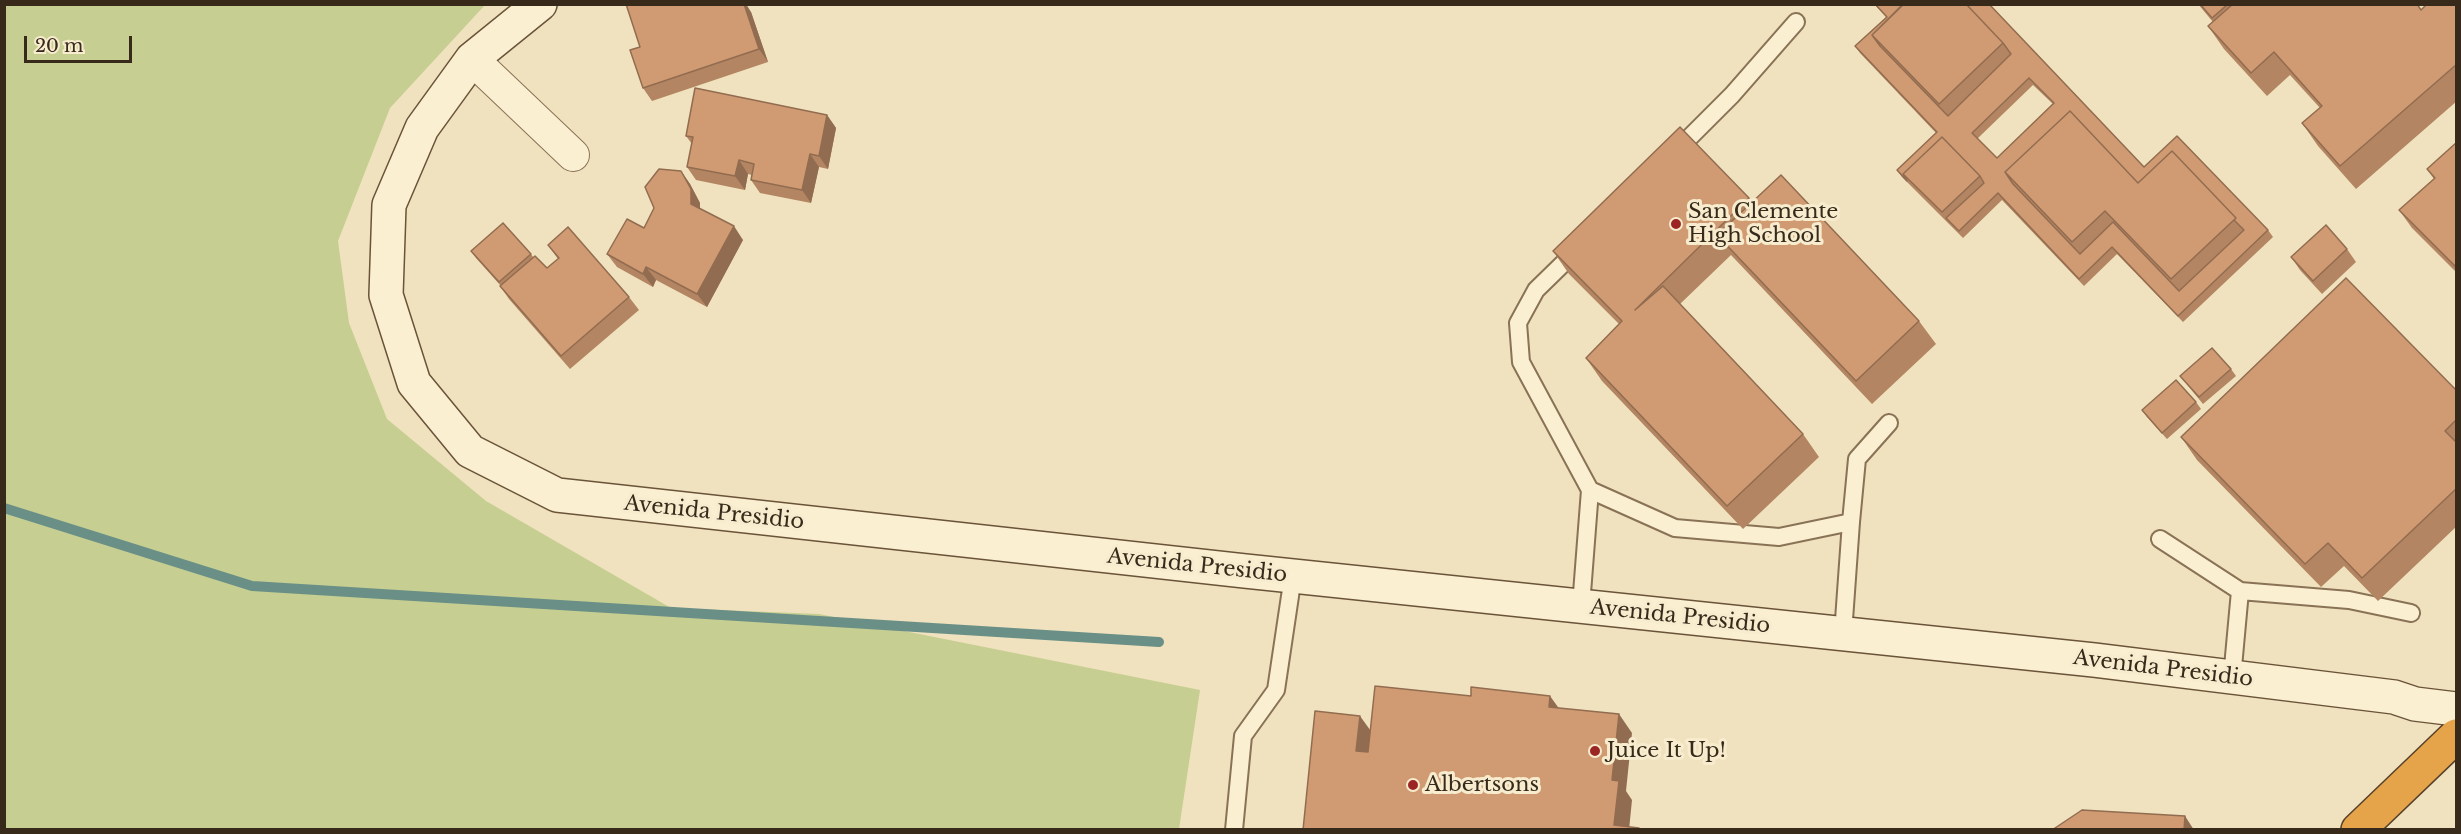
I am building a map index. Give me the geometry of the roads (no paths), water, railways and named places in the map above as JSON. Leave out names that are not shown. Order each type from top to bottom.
[{"type":"highway","points":[[2358,830],[2457,736]]},
{"type":"street","name":"Avenida Presidio","points":[[540,4],[472,59],[422,128],[389,205],[386,295],[414,383],[470,452],[557,495],[1293,576],[2094,660],[2394,697],[2415,704],[2457,709]]},
{"type":"street","points":[[472,59],[573,154]]},
{"type":"lane","points":[[1659,168],[1732,95],[1796,22]]},
{"type":"lane","points":[[1581,606],[1590,490],[1521,362],[1518,323],[1536,290],[1585,242]]},
{"type":"lane","points":[[1843,634],[1857,459],[1889,423]]},
{"type":"lane","points":[[1590,490],[1675,528],[1779,537],[1851,522]]},
{"type":"lane","points":[[2160,539],[2240,591],[2349,600],[2411,613]]},
{"type":"lane","points":[[1234,830],[1243,736],[1276,690],[1293,576]]},
{"type":"lane","points":[[2232,678],[2240,591]]},
{"type":"waterway","points":[[4,508],[252,586],[1159,642]]},
{"type":"place","name":"San Clemente High School","points":[[1676,224]]},
{"type":"place","name":"Juice It Up!","points":[[1595,751]]},
{"type":"place","name":"Albertsons","points":[[1413,785]]}]
